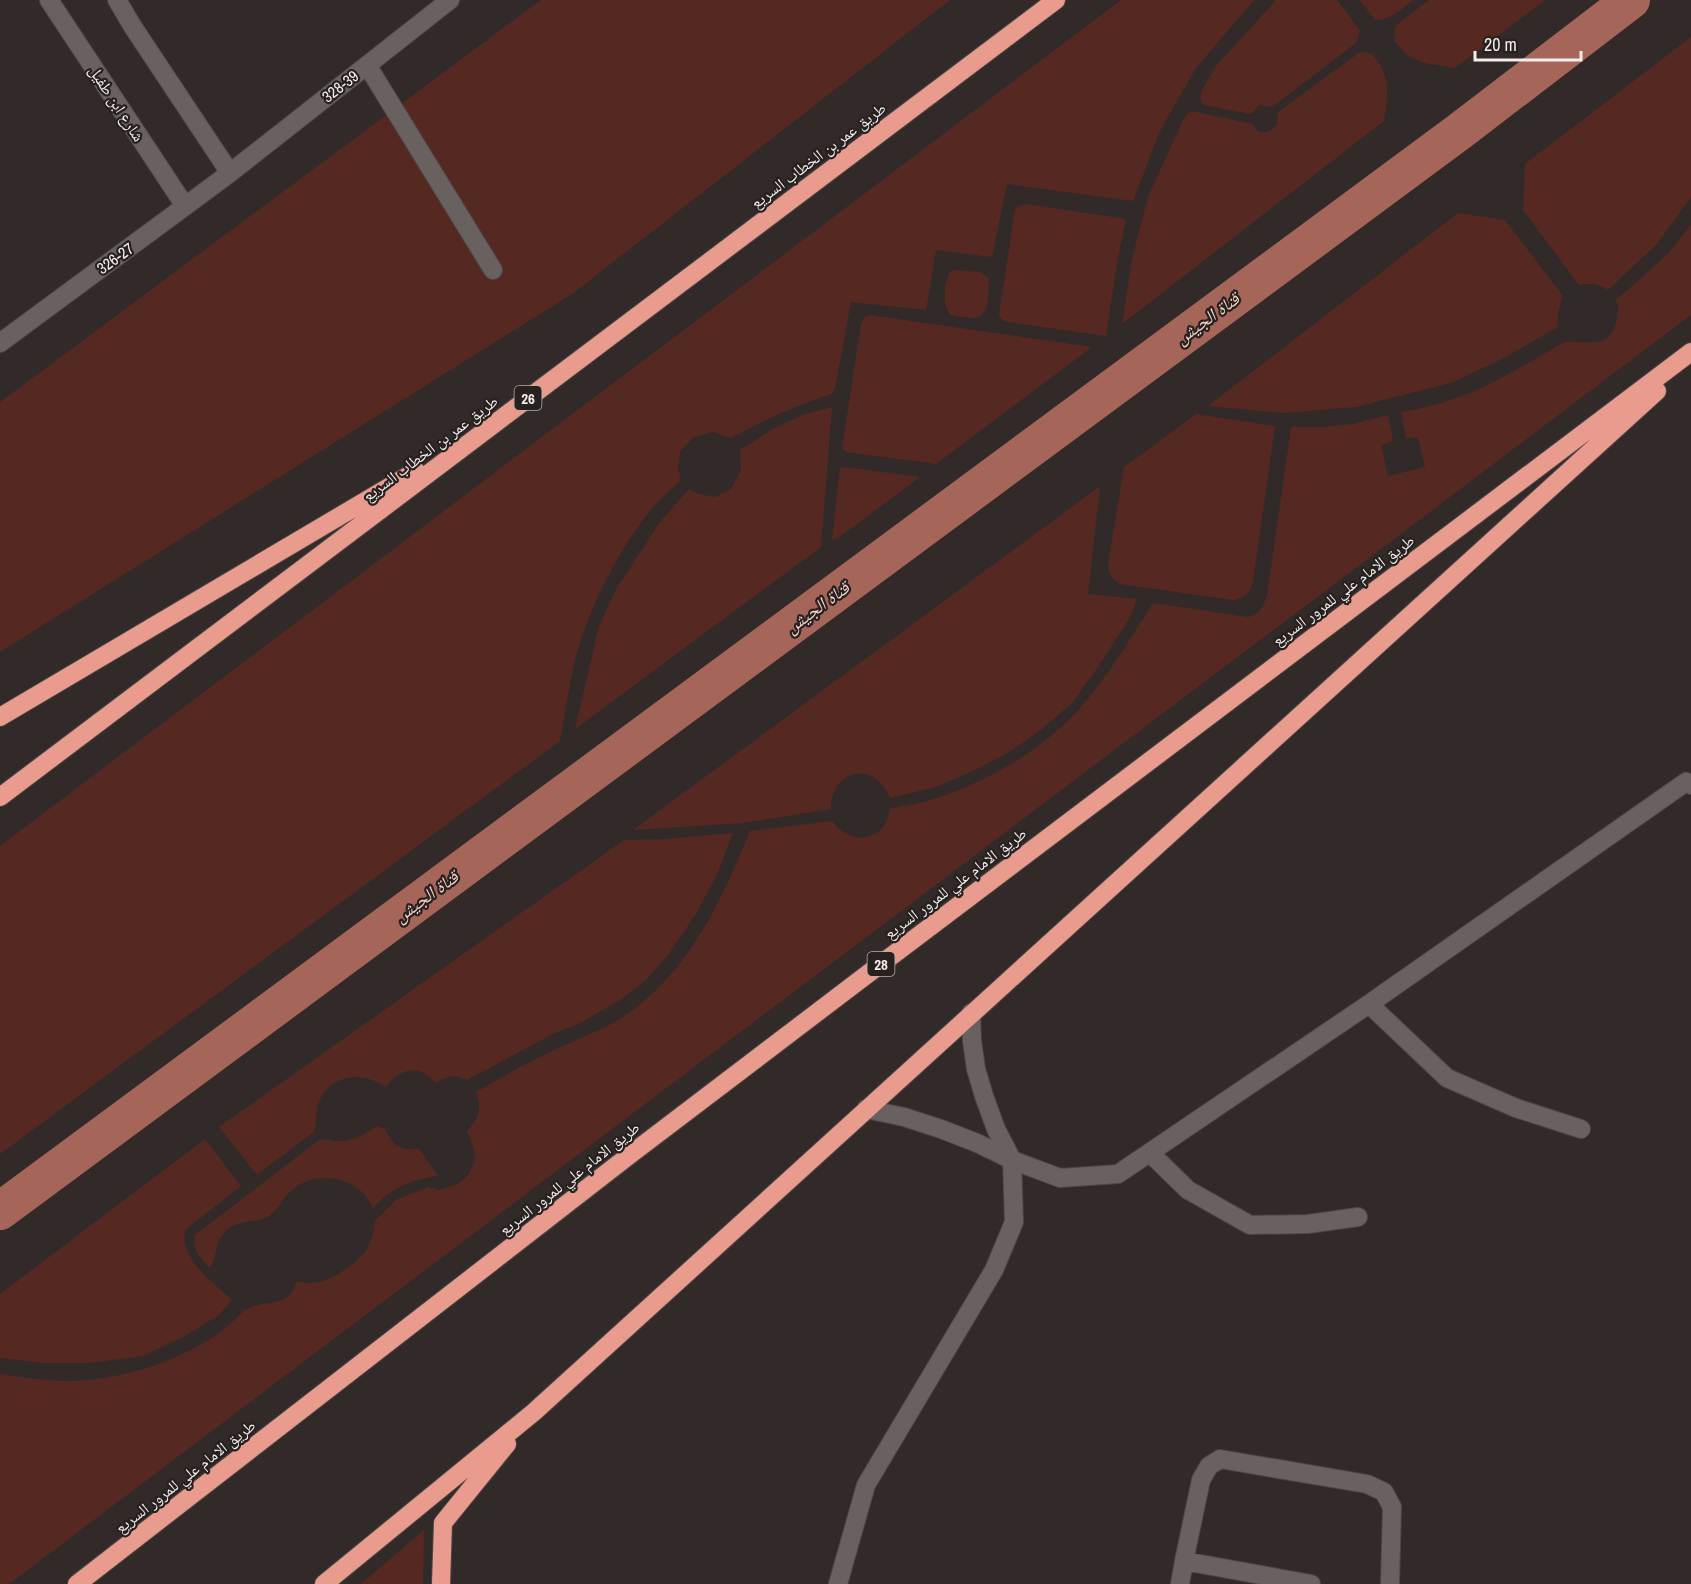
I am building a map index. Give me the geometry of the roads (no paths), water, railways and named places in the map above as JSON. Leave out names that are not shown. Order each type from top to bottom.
[{"type":"highway","name":"طريق عمر بن الخطاب السريع","points":[[0,797],[1056,0]]},
{"type":"highway","name":"طريق الامام علي للمرور السريع","points":[[77,1584],[631,1154],[1691,352]]},
{"type":"highway","points":[[324,1584],[534,1412],[1691,360]]},
{"type":"highway","points":[[0,717],[492,426]]},
{"type":"highway","points":[[441,1584],[443,1523],[534,1412]]},
{"type":"street","name":"شارع ابن طفيل","points":[[49,0],[185,206]]},
{"type":"street","points":[[117,0],[230,173]]},
{"type":"street","name":"328-39","points":[[230,173],[450,0]]},
{"type":"street","points":[[367,65],[493,270]]},
{"type":"street","name":"326-27","points":[[0,343],[230,173]]},
{"type":"street","points":[[866,1109],[904,1117],[941,1129],[1060,1178],[1118,1174],[1369,1004],[1689,782]]},
{"type":"street","points":[[1369,1004],[1447,1078],[1516,1108],[1581,1129]]},
{"type":"street","points":[[838,1584],[866,1485],[994,1270],[1014,1222],[1012,1160],[996,1129],[976,1069],[971,1013]]},
{"type":"street","points":[[1150,1153],[1188,1190],[1250,1225],[1308,1224],[1358,1217]]},
{"type":"street","points":[[1180,1584],[1201,1480],[1209,1466],[1220,1459],[1367,1484],[1384,1492],[1392,1507],[1390,1584]]},
{"type":"street","points":[[1184,1561],[1311,1584]]},
{"type":"waterway","name":"قناة الجيش","points":[[0,1211],[1460,131],[1631,0]]}]
